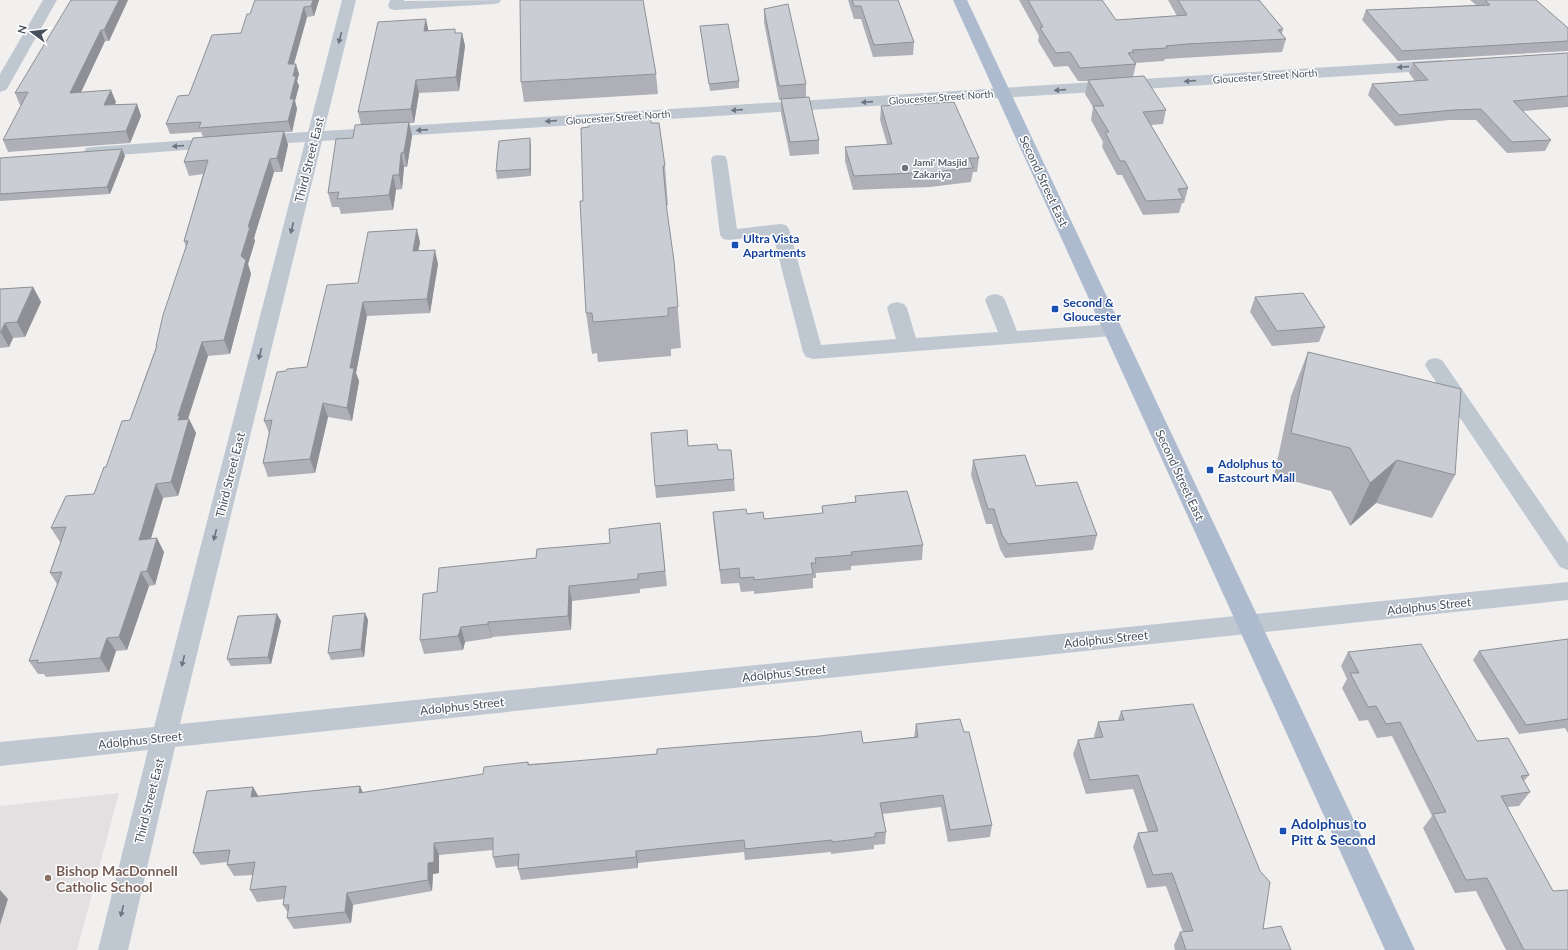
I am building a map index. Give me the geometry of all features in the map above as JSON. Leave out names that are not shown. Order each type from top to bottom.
[{"type":"main road","name":"Second Street East","points":[[960,0],[1400,950]]},
{"type":"street","points":[[0,87],[50,0]]},
{"type":"street","name":"Third Street East","points":[[113,950],[164,737],[349,0]]},
{"type":"street","points":[[396,0],[395,6],[494,0]]},
{"type":"street","name":"Gloucester Street North","points":[[79,153],[315,136],[1459,64]]},
{"type":"street","points":[[719,160],[729,234],[780,229],[813,352],[1112,330]]},
{"type":"street","points":[[996,300],[1010,338]]},
{"type":"street","points":[[897,308],[908,345]]},
{"type":"street","points":[[1435,365],[1568,561]]},
{"type":"street","name":"Adolphus Street","points":[[0,754],[1568,591]]},
{"type":"shaded area","name":"Bishop MacDonnell Catholic School","points":[[119,793],[77,950],[0,950],[0,806]]},
{"type":"building","points":[[71,0],[119,0],[104,30],[101,30],[70,93],[111,90],[104,105],[137,104],[126,131],[3,140],[28,92],[15,93]]},
{"type":"building","points":[[255,0],[313,0],[311,6],[304,7],[288,64],[296,64],[293,76],[296,76],[290,99],[294,99],[288,121],[199,128],[201,122],[166,124],[178,96],[189,95],[212,35],[241,33],[247,14],[250,14]]},
{"type":"building","points":[[520,0],[643,0],[656,74],[521,82]]},
{"type":"building","points":[[852,0],[898,0],[914,42],[874,45],[861,6],[854,6]]},
{"type":"building","points":[[1028,0],[1102,0],[1116,20],[1187,15],[1178,0],[1259,0],[1283,29],[1278,30],[1286,39],[1186,44],[1166,46],[1167,48],[1132,50],[1134,52],[1128,53],[1136,64],[1080,68],[1070,52],[1056,53],[1040,28],[1043,27]]},
{"type":"building","points":[[1485,0],[1536,0],[1568,28],[1568,41],[1402,51],[1366,10],[1490,5]]},
{"type":"building","points":[[788,4],[806,84],[779,86],[764,9]]},
{"type":"building","points":[[426,19],[424,31],[455,29],[455,33],[462,33],[456,77],[416,80],[411,109],[358,112],[378,22]]},
{"type":"building","points":[[728,24],[739,81],[709,84],[700,26]]},
{"type":"building","points":[[1568,53],[1568,96],[1513,101],[1551,140],[1512,142],[1481,109],[1399,115],[1372,84],[1428,80],[1413,63]]},
{"type":"building","points":[[1144,76],[1166,110],[1143,112],[1188,188],[1178,189],[1183,199],[1146,201],[1125,161],[1120,161],[1105,132],[1109,132],[1093,106],[1104,106],[1088,80]]},
{"type":"building","points":[[809,97],[819,140],[790,142],[781,99]]},
{"type":"building","points":[[954,102],[979,158],[969,158],[973,168],[932,172],[854,176],[845,147],[892,144],[881,106]]},
{"type":"building","points":[[651,118],[651,123],[659,123],[665,166],[663,166],[667,211],[674,261],[678,307],[668,308],[668,316],[593,322],[592,313],[586,313],[580,201],[583,201],[581,128],[589,127],[589,122]]},
{"type":"building","points":[[409,122],[404,152],[401,153],[399,175],[393,175],[389,195],[337,199],[339,192],[328,193],[336,139],[353,138],[355,125]]},
{"type":"building","points":[[284,131],[277,158],[270,159],[248,227],[250,227],[241,256],[246,260],[224,340],[202,342],[178,416],[180,416],[178,420],[189,419],[171,482],[156,484],[139,540],[157,538],[147,571],[141,572],[119,637],[107,638],[100,658],[37,663],[38,660],[29,661],[62,572],[50,573],[66,527],[51,528],[66,496],[94,494],[104,467],[106,467],[122,421],[130,420],[157,346],[163,315],[188,241],[184,241],[208,160],[184,162],[193,138]]},
{"type":"building","points":[[530,138],[530,169],[496,171],[499,141]]},
{"type":"building","points":[[122,149],[107,187],[0,194],[0,158]]},
{"type":"building","points":[[417,229],[413,251],[435,250],[427,299],[363,302],[350,368],[354,368],[347,408],[323,403],[310,459],[263,463],[272,420],[264,421],[277,372],[286,371],[287,369],[307,367],[327,285],[358,283],[368,232]]},
{"type":"building","points":[[33,287],[17,322],[5,323],[0,333],[0,289]]},
{"type":"building","points":[[1303,293],[1325,327],[1277,331],[1255,297]]},
{"type":"building","points":[[1308,352],[1461,389],[1455,475],[1397,460],[1370,483],[1350,448],[1291,433]]},
{"type":"building","points":[[687,430],[688,446],[717,444],[718,450],[731,450],[734,479],[655,486],[651,433]]},
{"type":"building","points":[[1025,455],[1036,486],[1077,482],[1097,535],[1008,544],[1002,535],[994,509],[988,509],[973,460]]},
{"type":"building","points":[[907,491],[923,545],[851,552],[852,555],[815,558],[816,563],[811,563],[813,574],[754,580],[754,577],[740,578],[739,568],[720,570],[713,512],[746,509],[747,514],[763,512],[764,519],[823,513],[822,506],[856,502],[855,496]]},
{"type":"building","points":[[660,523],[665,571],[638,574],[638,579],[569,586],[568,616],[488,622],[488,624],[461,627],[458,636],[420,640],[423,594],[437,592],[439,568],[536,558],[537,549],[610,543],[609,529]]},
{"type":"building","points":[[365,613],[361,649],[328,653],[333,616]]},
{"type":"building","points":[[277,614],[268,657],[227,659],[238,616]]},
{"type":"building","points":[[1568,639],[1568,719],[1526,725],[1479,651]]},
{"type":"building","points":[[1421,644],[1477,741],[1508,738],[1529,775],[1521,776],[1530,792],[1501,796],[1553,891],[1568,890],[1568,950],[1524,950],[1487,878],[1466,880],[1433,814],[1446,812],[1400,722],[1386,724],[1376,706],[1368,707],[1350,673],[1359,673],[1348,652]]},
{"type":"building","points":[[1193,704],[1260,871],[1270,882],[1263,929],[1281,926],[1291,950],[1186,950],[1180,932],[1193,931],[1172,873],[1153,875],[1138,833],[1158,831],[1138,775],[1090,780],[1078,740],[1103,737],[1098,722],[1124,720],[1121,711]]},
{"type":"building","points":[[960,719],[964,732],[969,732],[992,825],[950,830],[943,795],[880,803],[886,832],[875,833],[875,837],[832,842],[832,840],[745,849],[744,840],[636,851],[636,857],[518,869],[519,854],[493,857],[493,838],[434,843],[434,862],[428,863],[428,880],[347,893],[345,912],[287,918],[289,905],[283,905],[286,886],[250,890],[255,862],[227,865],[230,850],[193,853],[207,791],[253,787],[251,797],[360,786],[359,793],[483,774],[484,767],[528,762],[528,765],[657,754],[657,749],[820,736],[861,731],[863,743],[918,737],[916,724]]},
{"type":"place","name":"Jami' Masjid Zakariya","points":[[905,168]]},
{"type":"place","name":"Ultra Vista Apartments","points":[[735,245]]},
{"type":"place","name":"Second & Gloucester","points":[[1055,309]]},
{"type":"place","name":"Adolphus to Eastcourt Mall","points":[[1210,470]]},
{"type":"place","name":"Adolphus to Pitt & Second","points":[[1283,831]]},
{"type":"place","name":"Bishop MacDonnell Catholic School","points":[[48,878]]}]
